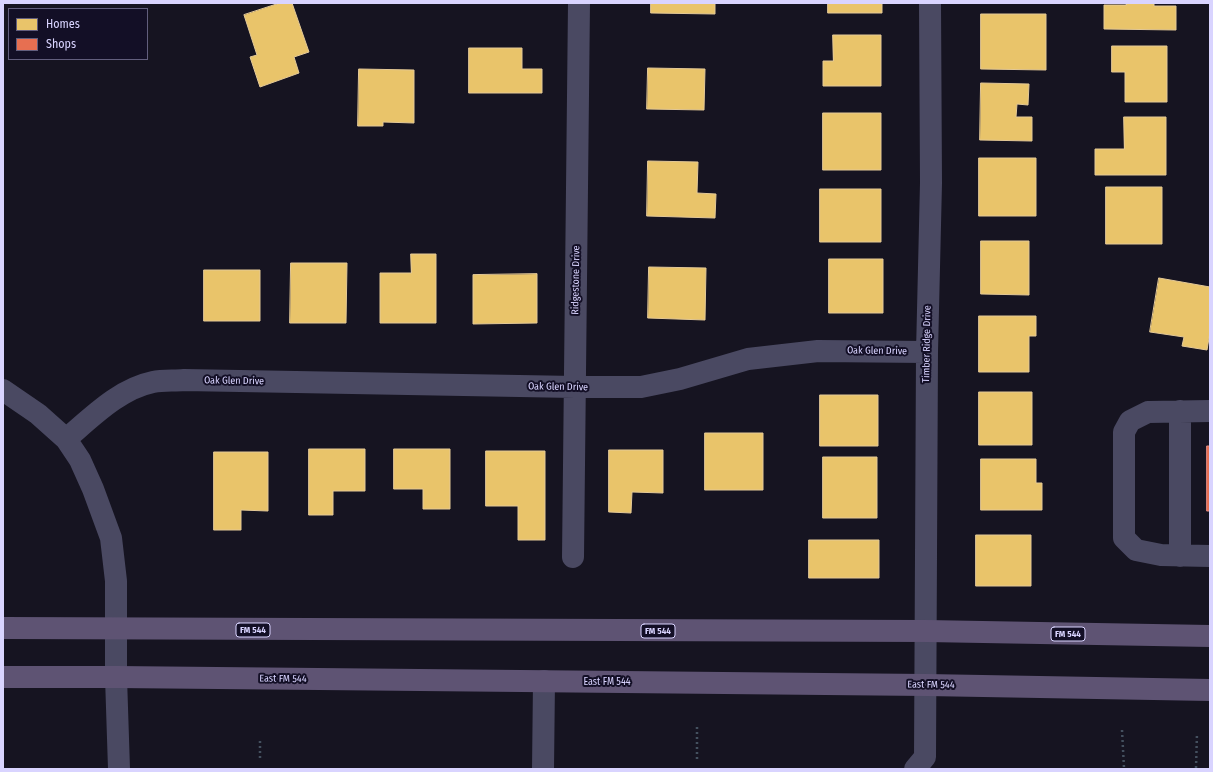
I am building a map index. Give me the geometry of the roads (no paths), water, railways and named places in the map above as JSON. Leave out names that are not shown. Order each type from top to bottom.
[{"type":"main road","name":"FM 544","points":[[3,628],[116,630],[926,631],[1210,636]]},
{"type":"main road","name":"East FM 544","points":[[3,677],[926,685],[1210,690]]},
{"type":"street","name":"Ridgestone Drive","points":[[573,557],[579,3]]},
{"type":"street","name":"Timber Ridge Drive","points":[[915,769],[925,757],[927,352],[931,183],[930,3]]},
{"type":"street","name":"Oak Glen Drive","points":[[66,439],[124,393],[139,386],[154,382],[184,380],[641,387],[680,379],[748,359],[818,351],[927,352]]},
{"type":"street","points":[[3,390],[38,414],[66,439],[80,460],[93,489],[111,538],[116,581],[118,769]]},
{"type":"street","points":[[1180,411],[1180,556]]},
{"type":"street","points":[[1210,411],[1148,412],[1130,421],[1124,432],[1124,538],[1136,550],[1161,555],[1210,556]]},
{"type":"street","points":[[543,769],[544,681]]}]
